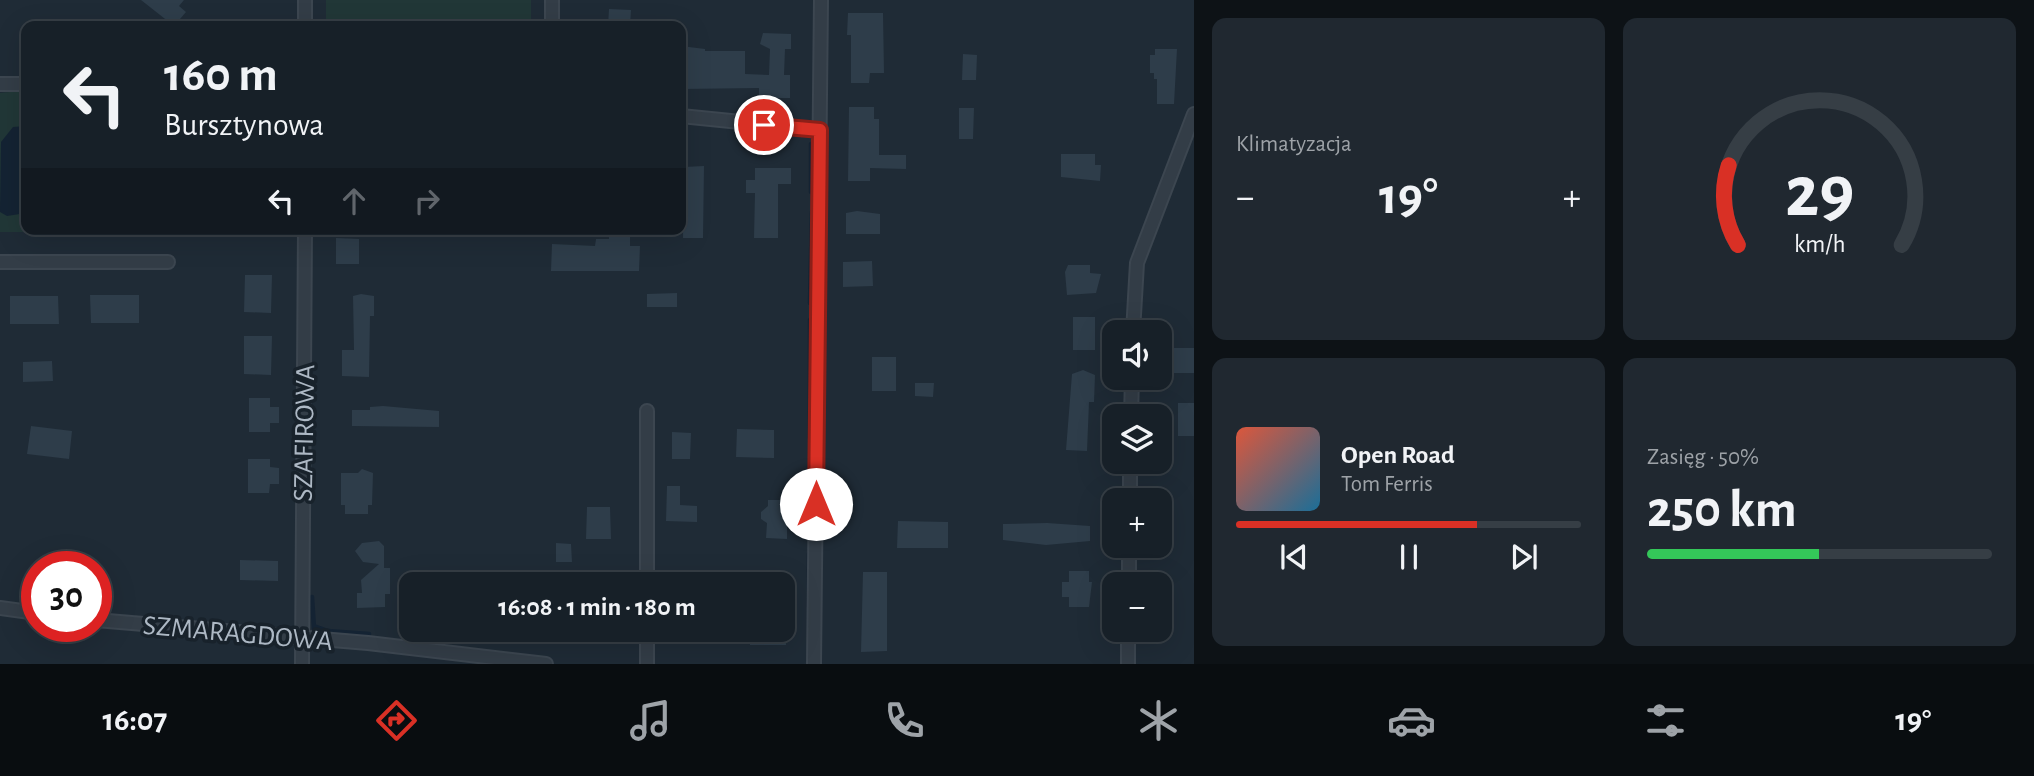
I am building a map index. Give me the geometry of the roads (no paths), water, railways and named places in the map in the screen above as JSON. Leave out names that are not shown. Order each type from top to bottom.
[{"type":"street","points":[[305,0],[305,21]]},
{"type":"street","points":[[552,0],[552,21]]},
{"type":"street","points":[[814,664],[821,0]]},
{"type":"street","points":[[0,84],[21,84]]},
{"type":"street","points":[[1134,320],[1137,263],[1194,114]]},
{"type":"street","points":[[686,117],[820,130]]},
{"type":"street","name":"SZAFIROWA","points":[[302,664],[305,235]]},
{"type":"street","points":[[0,262],[168,262]]},
{"type":"street","points":[[647,411],[647,572]]},
{"type":"street","points":[[0,608],[21,611]]},
{"type":"street","name":"SZMARAGDOWA","points":[[112,621],[301,637],[546,664]]},
{"type":"street","points":[[647,642],[647,664]]},
{"type":"street","points":[[1128,642],[1128,664]]},
{"type":"water","points":[[21,126],[21,214],[7,216],[0,212],[1,142],[13,127]]},
{"type":"waterway","points":[[811,144],[811,192]]},
{"type":"waterway","points":[[810,303],[812,212]]},
{"type":"waterway","points":[[810,320],[810,438]]},
{"type":"waterway","points":[[310,400],[310,430]]},
{"type":"waterway","points":[[809,554],[809,606]]},
{"type":"waterway","points":[[312,597],[314,628]]},
{"type":"waterway","points":[[314,626],[328,631],[369,634]]}]
